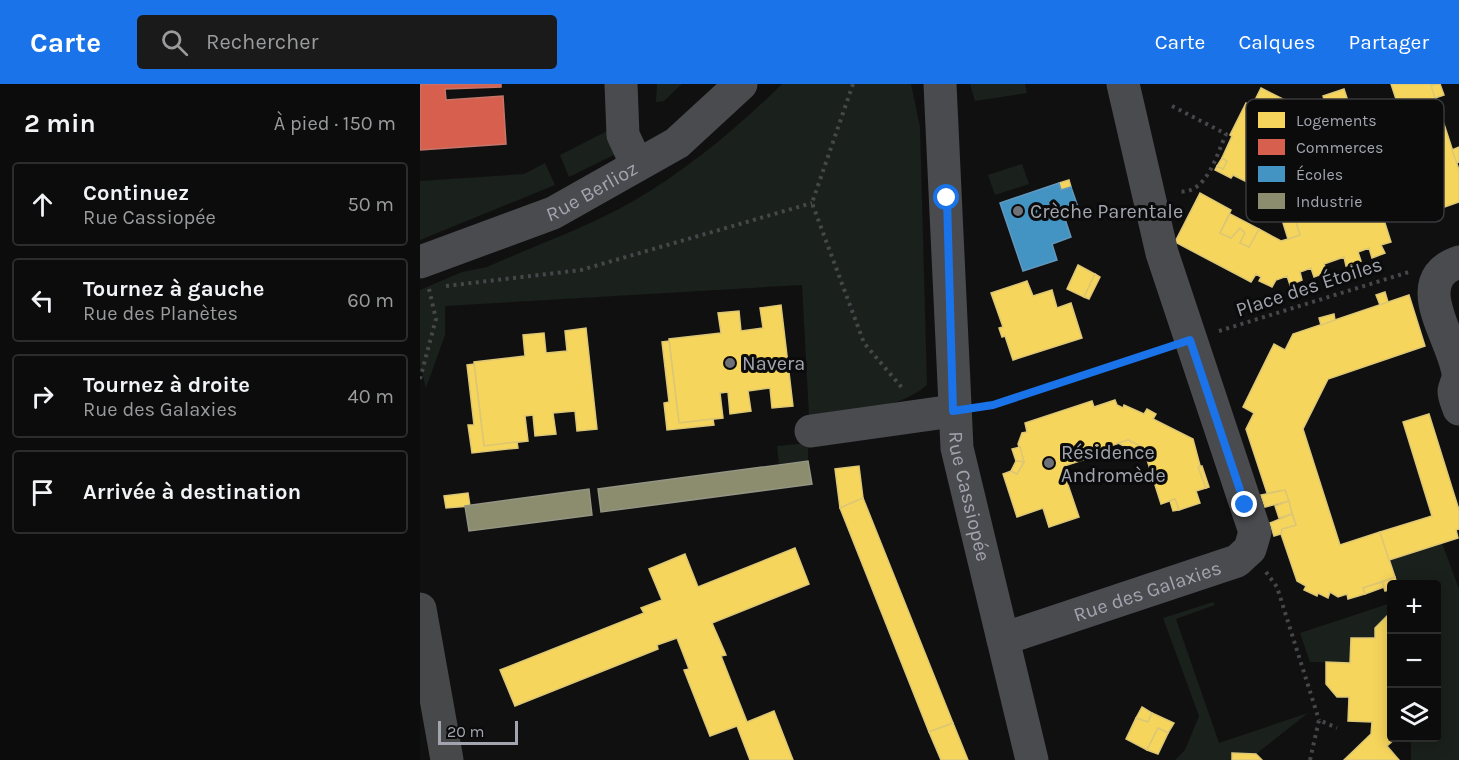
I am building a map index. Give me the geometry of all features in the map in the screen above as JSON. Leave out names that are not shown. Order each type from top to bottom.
[{"type":"main road","points":[[420,609],[447,760]]},
{"type":"street","points":[[621,84],[623,135],[637,165]]},
{"type":"street","name":"Rue Berlioz","points":[[423,271],[553,213],[677,142],[741,84]]},
{"type":"street","name":"Rue Cassiopée","points":[[940,84],[947,198],[953,411],[957,448],[1032,760]]},
{"type":"street","points":[[1124,84],[1162,253],[1255,532],[1250,549]]},
{"type":"street","points":[[1448,269],[1432,294],[1458,374],[1454,393],[1459,409]]},
{"type":"street","points":[[810,431],[953,411]]},
{"type":"street","name":"Rue des Galaxies","points":[[1003,639],[1213,570],[1237,561],[1250,549]]},
{"type":"path","points":[[853,84],[812,203],[864,343],[909,397]]},
{"type":"path","points":[[1172,106],[1226,134],[1207,176]]},
{"type":"path","points":[[420,379],[436,319],[423,271],[581,270],[812,203]]},
{"type":"path","name":"Place des Étoiles","points":[[953,411],[993,405],[1405,272],[1448,269]]},
{"type":"path","points":[[1250,549],[1277,587],[1319,720],[1310,760]]},
{"type":"path","points":[[1319,720],[1337,728]]},
{"type":"shaded area","points":[[657,84],[682,84],[664,101],[656,102]]},
{"type":"shaded area","points":[[782,84],[911,84],[920,127],[927,385],[915,394],[886,405],[809,415],[802,285],[445,306],[445,335],[426,388],[420,364],[420,290],[462,272],[487,267],[577,229],[630,203],[671,177],[710,148]]},
{"type":"shaded area","points":[[970,84],[1025,84],[1027,93],[975,101]]},
{"type":"shaded area","points":[[615,127],[624,150],[569,177],[560,155]]},
{"type":"shaded area","points":[[545,163],[555,185],[420,240],[420,181],[524,174]]},
{"type":"shaded area","points":[[1022,164],[1029,184],[995,195],[988,175]]},
{"type":"shaded area","points":[[808,443],[808,461],[779,464],[777,446]]},
{"type":"shaded area","points":[[1442,543],[1459,589],[1459,760],[1411,760],[1411,742],[1441,742],[1441,580],[1396,580],[1389,560]]},
{"type":"shaded area","points":[[1213,602],[1215,605],[1176,619],[1219,743],[1308,713],[1256,754],[1232,753],[1232,760],[1175,760],[1185,750],[1199,716],[1163,618]]},
{"type":"shaded area","points":[[1387,604],[1387,616],[1375,628],[1375,638],[1351,638],[1350,663],[1310,662],[1300,633]]},
{"type":"building: Logements","points":[[1391,84],[1431,84],[1436,99],[1396,99]]},
{"type":"building: Logements","points":[[1440,84],[1444,95],[1435,98],[1431,85]]},
{"type":"building: Logements","points":[[1261,88],[1283,99],[1256,99]]},
{"type":"building: Logements","points":[[1344,89],[1347,99],[1324,99],[1323,96]]},
{"type":"building: Logements","points":[[1246,103],[1246,182],[1233,175],[1231,178],[1215,170],[1217,166],[1223,169],[1227,161],[1222,158],[1232,136],[1230,135]]},
{"type":"building: Logements","points":[[1444,124],[1459,170],[1459,202],[1444,207]]},
{"type":"building: Logements","points":[[1459,147],[1459,162],[1457,163],[1452,150]]},
{"type":"building: Logements","points":[[1222,158],[1227,161],[1223,169],[1217,166]]},
{"type":"building: Logements","points":[[1069,180],[1071,187],[1061,190],[1059,183]]},
{"type":"building: Logements","points":[[1200,193],[1231,210],[1220,233],[1231,238],[1240,228],[1245,233],[1240,243],[1249,247],[1259,229],[1281,241],[1300,235],[1296,222],[1385,222],[1391,242],[1381,245],[1385,253],[1372,258],[1369,248],[1358,252],[1361,261],[1346,266],[1344,257],[1324,264],[1327,272],[1314,277],[1311,268],[1300,272],[1302,280],[1290,285],[1287,276],[1276,280],[1272,287],[1259,281],[1261,277],[1256,274],[1251,282],[1175,242]]},
{"type":"building: Logements","points":[[1230,214],[1259,229],[1249,247],[1240,243],[1245,233],[1240,228],[1231,238],[1220,233]]},
{"type":"building: Logements","points":[[1296,222],[1300,235],[1288,239],[1283,223]]},
{"type":"building: Logements","points":[[1078,265],[1095,274],[1084,297],[1067,289]]},
{"type":"building: Logements","points":[[1095,274],[1100,277],[1089,299],[1084,297]]},
{"type":"building: Logements","points":[[1027,281],[1033,296],[1052,290],[1057,308],[1071,303],[1082,338],[1013,360],[1005,336],[1002,337],[999,328],[1003,327],[991,293]]},
{"type":"building: Logements","points":[[1385,292],[1388,302],[1380,305],[1376,295]]},
{"type":"building: Logements","points":[[1409,295],[1425,346],[1328,379],[1303,429],[1340,545],[1380,532],[1395,577],[1363,588],[1365,594],[1348,599],[1347,594],[1338,597],[1330,592],[1328,598],[1318,593],[1317,596],[1304,590],[1306,586],[1297,581],[1281,534],[1282,529],[1296,525],[1285,490],[1267,493],[1246,429],[1254,413],[1243,407],[1274,344],[1285,350],[1293,334]]},
{"type":"building: Logements","name":"Navera","points":[[781,305],[793,406],[772,408],[770,388],[748,391],[751,411],[730,414],[728,392],[720,393],[723,418],[679,423],[669,339],[721,333],[718,313],[739,311],[741,331],[763,328],[760,308]]},
{"type":"building: Logements","points":[[1334,314],[1335,320],[1321,325],[1319,318]]},
{"type":"building: Logements","points":[[586,328],[597,429],[577,431],[575,411],[553,413],[556,434],[535,436],[533,415],[525,416],[528,441],[484,446],[474,362],[525,356],[523,335],[544,333],[546,353],[567,351],[565,331]]},
{"type":"building: Logements","points":[[669,341],[679,423],[713,419],[714,425],[667,430],[664,403],[669,402],[662,342]]},
{"type":"building: Logements","points":[[474,364],[484,446],[517,442],[518,448],[472,453],[468,425],[474,425],[467,365]]},
{"type":"building: Logements","name":"Résidence Andromède","points":[[1115,400],[1117,405],[1123,408],[1124,405],[1144,414],[1147,409],[1156,414],[1153,419],[1193,439],[1206,488],[1196,491],[1200,503],[1179,510],[1175,499],[1161,504],[1143,447],[1128,440],[1087,454],[1089,458],[1064,466],[1063,470],[1079,517],[1049,527],[1043,508],[1017,517],[1003,474],[1011,471],[1017,474],[1024,462],[1018,444],[1022,433],[1027,432],[1025,423],[1092,401],[1094,407]]},
{"type":"building: Logements","points":[[1429,414],[1459,510],[1459,529],[1456,530],[1458,538],[1389,560],[1380,532],[1432,516],[1403,422]]},
{"type":"building: Logements","points":[[1128,440],[1143,447],[1146,457],[1135,452],[1134,447],[1129,449],[1118,443]]},
{"type":"building: Logements","points":[[1020,447],[1024,462],[1016,461],[1012,449]]},
{"type":"building: Logements","points":[[1016,461],[1024,462],[1017,474],[1011,471]]},
{"type":"building: Logements","points":[[859,466],[863,498],[840,508],[835,469]]},
{"type":"building: Logements","points":[[1202,466],[1209,487],[1206,488],[1198,467]]},
{"type":"building: Logements","points":[[1285,490],[1289,501],[1265,507],[1261,495]]},
{"type":"building: Logements","points":[[468,493],[470,506],[446,508],[444,496]]},
{"type":"building: Logements","points":[[863,498],[953,723],[929,732],[840,508]]},
{"type":"building: Logements","points":[[1175,499],[1179,510],[1173,511],[1170,501]]},
{"type":"building: Logements","points":[[1289,501],[1292,514],[1279,518],[1275,506]]},
{"type":"building: Logements","points":[[1292,514],[1296,525],[1282,529],[1281,534],[1274,536],[1270,523]]},
{"type":"building: Logements","points":[[795,548],[809,584],[712,623],[726,655],[721,656],[747,722],[774,711],[793,760],[750,760],[737,726],[710,736],[684,670],[689,669],[677,638],[657,645],[658,649],[515,706],[500,670],[644,613],[641,608],[662,600],[649,569],[685,554],[698,587]]},
{"type":"building: Logements","points":[[1387,580],[1387,590],[1385,591],[1382,582]]},
{"type":"building: Logements","points":[[1382,582],[1384,587],[1365,594],[1363,588]]},
{"type":"building: Logements","points":[[1387,616],[1387,742],[1392,742],[1387,746],[1399,760],[1344,760],[1371,734],[1372,722],[1348,721],[1349,697],[1337,697],[1326,684],[1326,662],[1350,663],[1351,638],[1375,638],[1375,628]]},
{"type":"building: Logements","points":[[1142,707],[1152,713],[1148,722],[1136,718]]},
{"type":"building: Logements","points":[[1152,713],[1174,723],[1168,733],[1158,728],[1147,750],[1126,739],[1136,718],[1148,722]]},
{"type":"building: Logements","points":[[953,723],[968,760],[941,760],[929,732]]},
{"type":"building: Logements","points":[[1158,728],[1168,733],[1158,754],[1147,750]]},
{"type":"building: Logements","points":[[1232,753],[1256,754],[1262,760],[1232,760]]},
{"type":"building: Commerces","points":[[420,84],[501,84],[501,87],[445,89],[446,100],[503,96],[506,144],[420,150]]},
{"type":"building: Écoles","points":[[1059,183],[1061,190],[1071,187],[1080,213],[1065,219],[1071,237],[1052,244],[1057,260],[1023,271],[1000,203]]},
{"type":"building: Industrie","points":[[808,461],[812,484],[601,512],[598,489]]},
{"type":"building: Industrie","points":[[589,489],[592,515],[469,531],[465,506]]},
{"type":"place","name":"Crèche Parentale","points":[[1018,211]]},
{"type":"place","name":"Navera","points":[[730,363]]},
{"type":"place","name":"Résidence Andromède","points":[[1049,463]]},
{"type":"route","points":[[947,198],[953,411],[993,405],[1190,340],[1245,505]]}]
